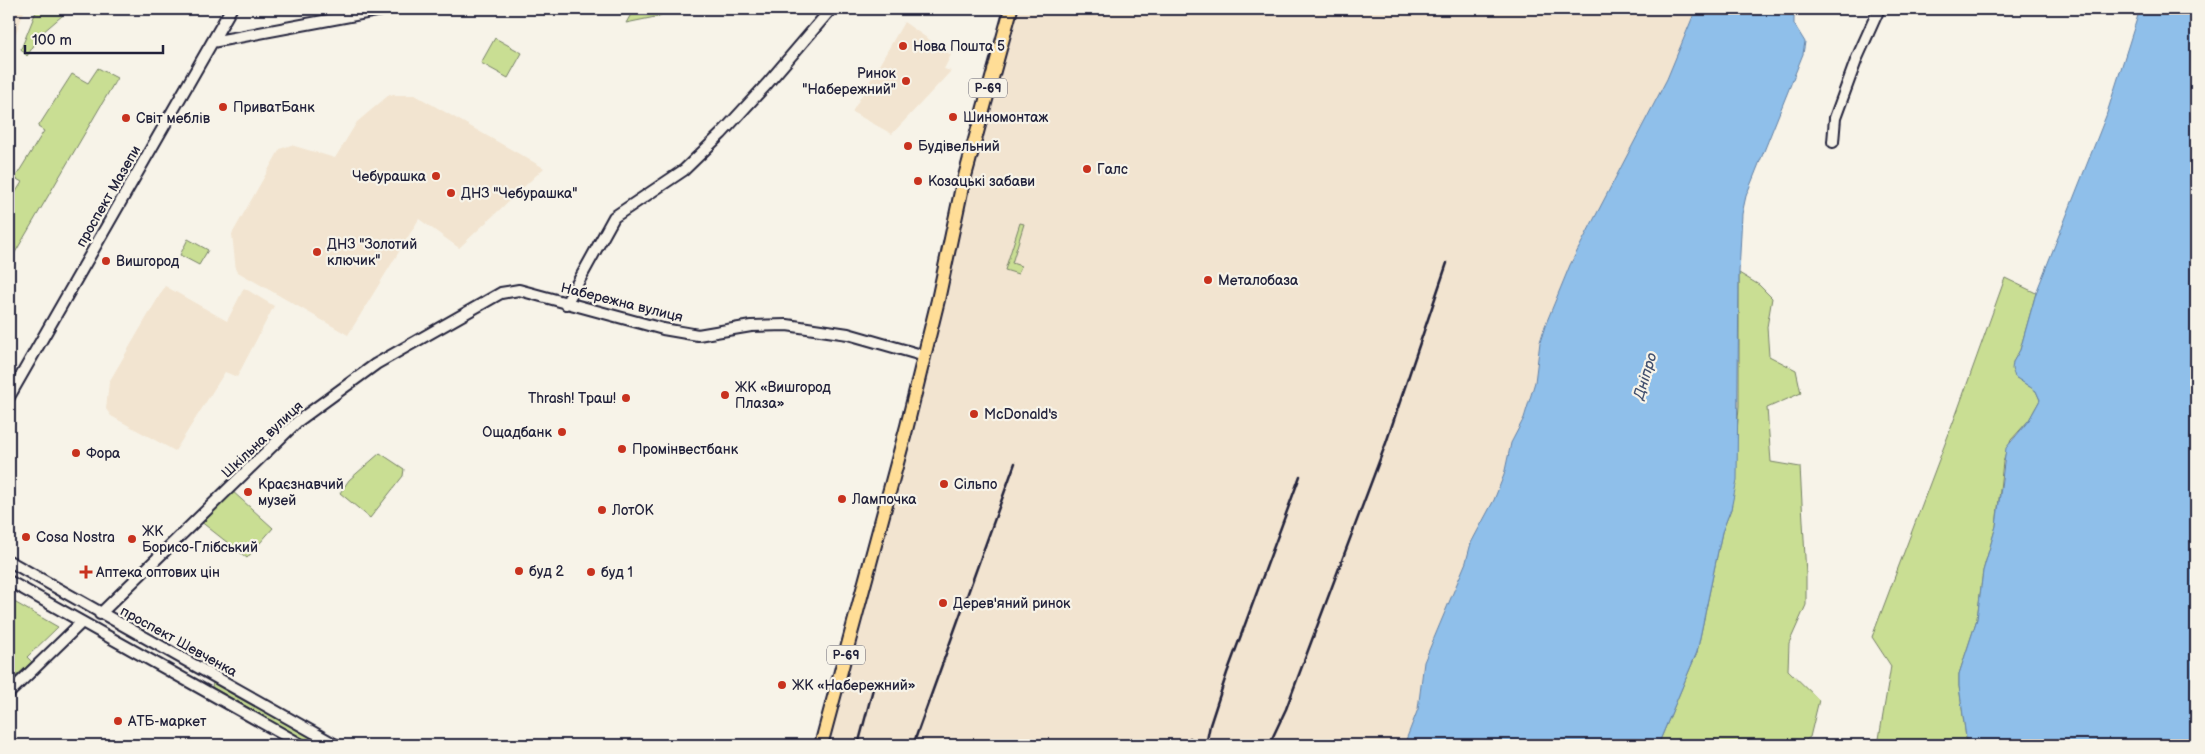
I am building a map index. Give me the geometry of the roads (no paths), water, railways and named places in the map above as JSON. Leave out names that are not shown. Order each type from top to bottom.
[{"type":"main road","name":"Р-69","points":[[821,745],[925,356],[962,187],[1011,9]]},
{"type":"street","name":"проспект Мазепи","points":[[9,397],[231,9]]},
{"type":"street","points":[[212,42],[387,9]]},
{"type":"street","points":[[566,304],[614,218],[684,170],[767,84],[831,9]]},
{"type":"street","points":[[1833,142],[1835,118],[1857,58],[1879,9]]},
{"type":"street","name":"Набережна вулиця","points":[[519,290],[663,330],[698,335],[751,326],[787,325],[848,334],[925,356]]},
{"type":"street","name":"Шкільна вулиця","points":[[100,614],[298,421],[350,382],[404,347],[501,293],[519,290]]},
{"type":"street","name":"проспект Шевченка","points":[[9,561],[100,614],[205,670],[336,745]]},
{"type":"street","points":[[9,581],[302,745]]},
{"type":"street","points":[[9,693],[82,622]]},
{"type":"street","points":[[196,685],[205,670]]},
{"type":"water","name":"Дніпро","points":[[1696,9],[1794,9],[1794,24],[1805,42],[1803,54],[1746,196],[1742,214],[1739,273],[1737,480],[1731,509],[1722,532],[1697,652],[1658,745],[1404,745],[1418,709],[1424,662],[1466,562],[1471,543],[1494,500],[1504,475],[1511,443],[1524,418],[1535,382],[1540,342],[1545,326],[1570,265],[1667,79]]},
{"type":"water","points":[[2140,9],[2196,9],[2196,745],[1967,745],[1959,674],[1977,619],[1983,571],[1996,526],[2006,448],[2029,420],[2040,400],[2036,391],[2015,377],[2012,369],[2013,362],[2020,350],[2036,293],[2106,116]]},
{"type":"railway","points":[[1269,745],[1286,709],[1386,443],[1447,263]]},
{"type":"railway","points":[[913,745],[1015,463]]},
{"type":"railway","points":[[1206,745],[1210,725],[1227,673],[1300,476]]},
{"type":"railway","points":[[858,745],[874,685]]},
{"type":"railway","points":[[1187,745],[1190,738]]},
{"type":"place","name":"Нова Пошта 5","points":[[903,46]]},
{"type":"place","name":"Ринок \"Набережний\"","points":[[906,81]]},
{"type":"place","name":"ПриватБанк","points":[[223,107]]},
{"type":"place","name":"Шиномонтаж","points":[[953,117]]},
{"type":"place","name":"Світ меблів","points":[[126,118]]},
{"type":"place","name":"Будівельний","points":[[908,146]]},
{"type":"place","name":"Галс","points":[[1087,169]]},
{"type":"place","name":"Чебурашка","points":[[436,176]]},
{"type":"place","name":"Козацькі забави","points":[[918,181]]},
{"type":"place","name":"ДНЗ \"Чебурашка\"","points":[[451,193]]},
{"type":"place","name":"ДНЗ \"Золотий ключик\"","points":[[317,252]]},
{"type":"place","name":"Вишгород","points":[[106,261]]},
{"type":"place","name":"Металобаза","points":[[1208,280]]},
{"type":"place","name":"ЖК «Вишгород Плаза»","points":[[725,395]]},
{"type":"place","name":"Thrash! Траш!","points":[[626,398]]},
{"type":"place","name":"McDonald's","points":[[974,414]]},
{"type":"place","name":"Ощадбанк","points":[[562,432]]},
{"type":"place","name":"Промінвестбанк","points":[[622,449]]},
{"type":"place","name":"Фора","points":[[76,453]]},
{"type":"place","name":"Сільпо","points":[[944,484]]},
{"type":"place","name":"Краєзнавчий музей","points":[[248,492]]},
{"type":"place","name":"Лампочка","points":[[842,499]]},
{"type":"place","name":"ЛотОК","points":[[602,510]]},
{"type":"place","name":"Cosa Nostra","points":[[26,537]]},
{"type":"place","name":"ЖК Борисо-Глібський","points":[[132,539]]},
{"type":"place","name":"буд 2","points":[[519,571]]},
{"type":"place","name":"Аптека оптових цін","points":[[86,572]]},
{"type":"place","name":"буд 1","points":[[591,572]]},
{"type":"place","name":"Дерев'яний ринок","points":[[943,603]]},
{"type":"place","name":"ЖК «Набережний»","points":[[782,685]]},
{"type":"place","name":"АТБ-маркет","points":[[118,721]]}]
